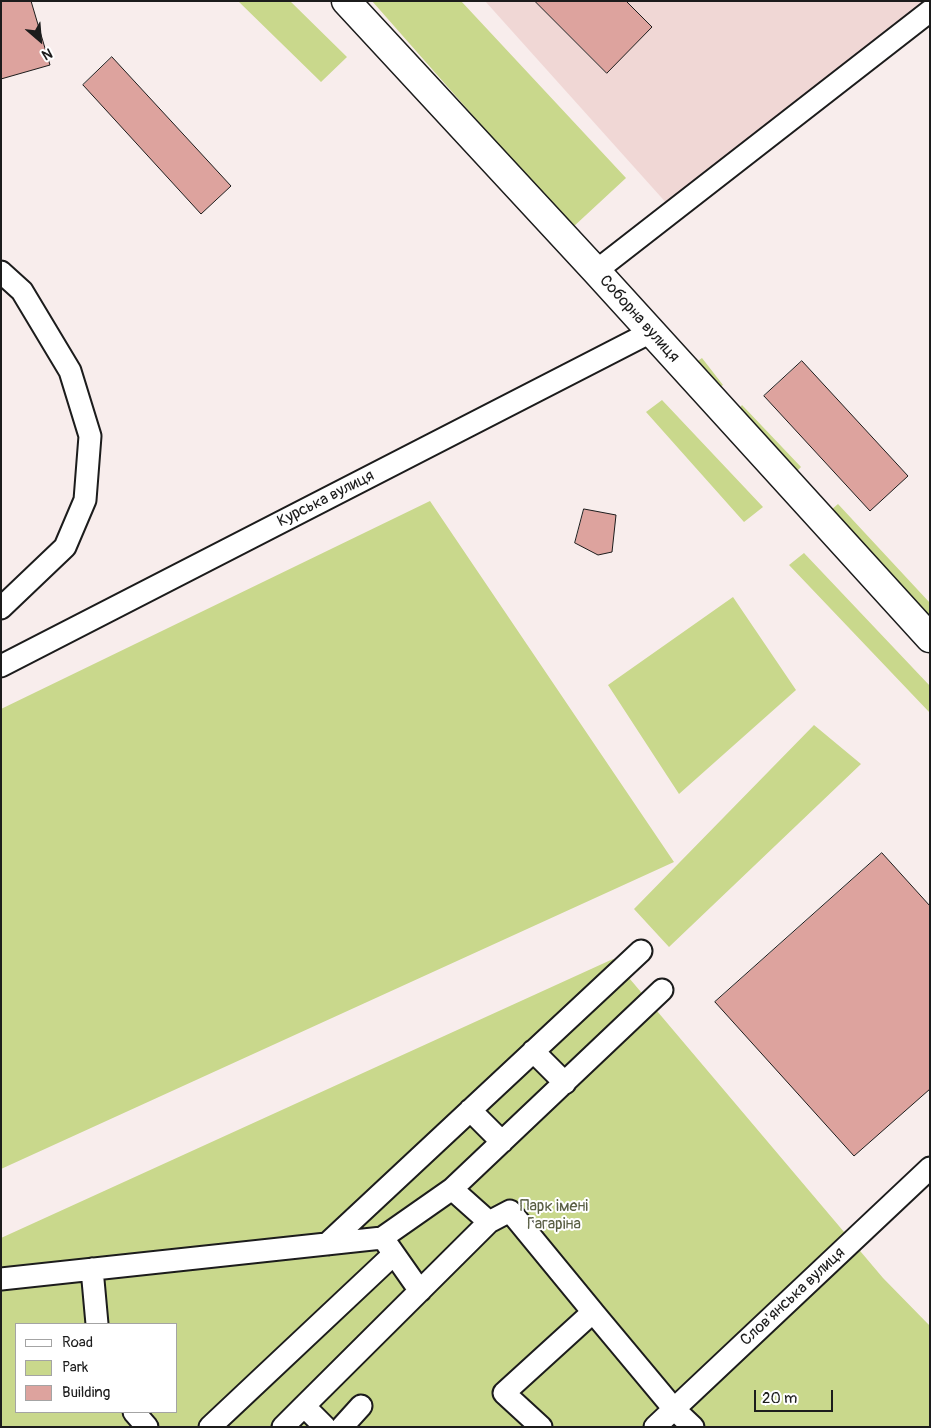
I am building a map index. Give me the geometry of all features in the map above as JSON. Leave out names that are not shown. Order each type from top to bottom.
[{"type":"street","name":"Соборна вулиця","points":[[346,1],[596,271],[930,638]]},
{"type":"street","points":[[596,271],[930,11]]},
{"type":"street","points":[[1,272],[22,291],[70,371],[90,436],[85,500],[65,547],[1,608]]},
{"type":"street","name":"Курська вулиця","points":[[1,666],[651,332]]},
{"type":"street","points":[[327,1244],[641,951]]},
{"type":"street","points":[[210,1427],[388,1246],[452,1189],[662,990]]},
{"type":"street","points":[[533,1051],[565,1083]]},
{"type":"street","points":[[470,1110],[502,1142]]},
{"type":"street","name":"Слов'янська вулиця","points":[[656,1427],[930,1168]]},
{"type":"street","points":[[452,1189],[489,1222]]},
{"type":"street","points":[[283,1427],[489,1222],[510,1211],[674,1409],[693,1427]]},
{"type":"street","points":[[1,1279],[327,1244],[388,1246]]},
{"type":"street","points":[[388,1246],[420,1291]]},
{"type":"street","points":[[92,1269],[97,1323]]},
{"type":"street","points":[[540,1427],[504,1393],[593,1312]]},
{"type":"street","points":[[304,1406],[325,1427]]},
{"type":"street","points":[[342,1427],[361,1406]]},
{"type":"street","points":[[135,1413],[147,1427]]},
{"type":"shaded area","points":[[485,1],[929,1],[669,206]]},
{"type":"green space","points":[[238,1],[290,1],[347,57],[321,82]]},
{"type":"green space","points":[[372,1],[461,1],[626,178],[572,228]]},
{"type":"green space","points":[[702,358],[723,385],[712,392],[688,368]]},
{"type":"green space","points":[[662,400],[763,507],[744,522],[646,412]]},
{"type":"green space","points":[[742,405],[801,467],[791,477],[734,415]]},
{"type":"green space","points":[[430,501],[674,862],[1,1169],[1,709]]},
{"type":"green space","points":[[838,504],[930,603],[930,629],[824,516]]},
{"type":"green space","points":[[804,553],[930,686],[930,713],[789,565]]},
{"type":"green space","points":[[733,597],[796,690],[679,794],[608,685]]},
{"type":"green space","points":[[814,725],[861,764],[669,947],[634,909]]},
{"type":"green space","name":"Парк імені Гагаріна","points":[[613,959],[883,1278],[930,1326],[930,1427],[1,1427],[1,1238]]},
{"type":"building","points":[[1,1],[31,1],[50,65],[1,79]]},
{"type":"building","points":[[535,1],[626,1],[652,27],[607,73]]},
{"type":"building","points":[[112,57],[231,186],[201,214],[83,85]]},
{"type":"building","points":[[802,361],[908,476],[870,511],[764,396]]},
{"type":"building","points":[[584,509],[616,515],[612,552],[598,555],[575,543]]},
{"type":"building","points":[[882,853],[930,906],[930,1089],[854,1156],[715,1002]]}]
